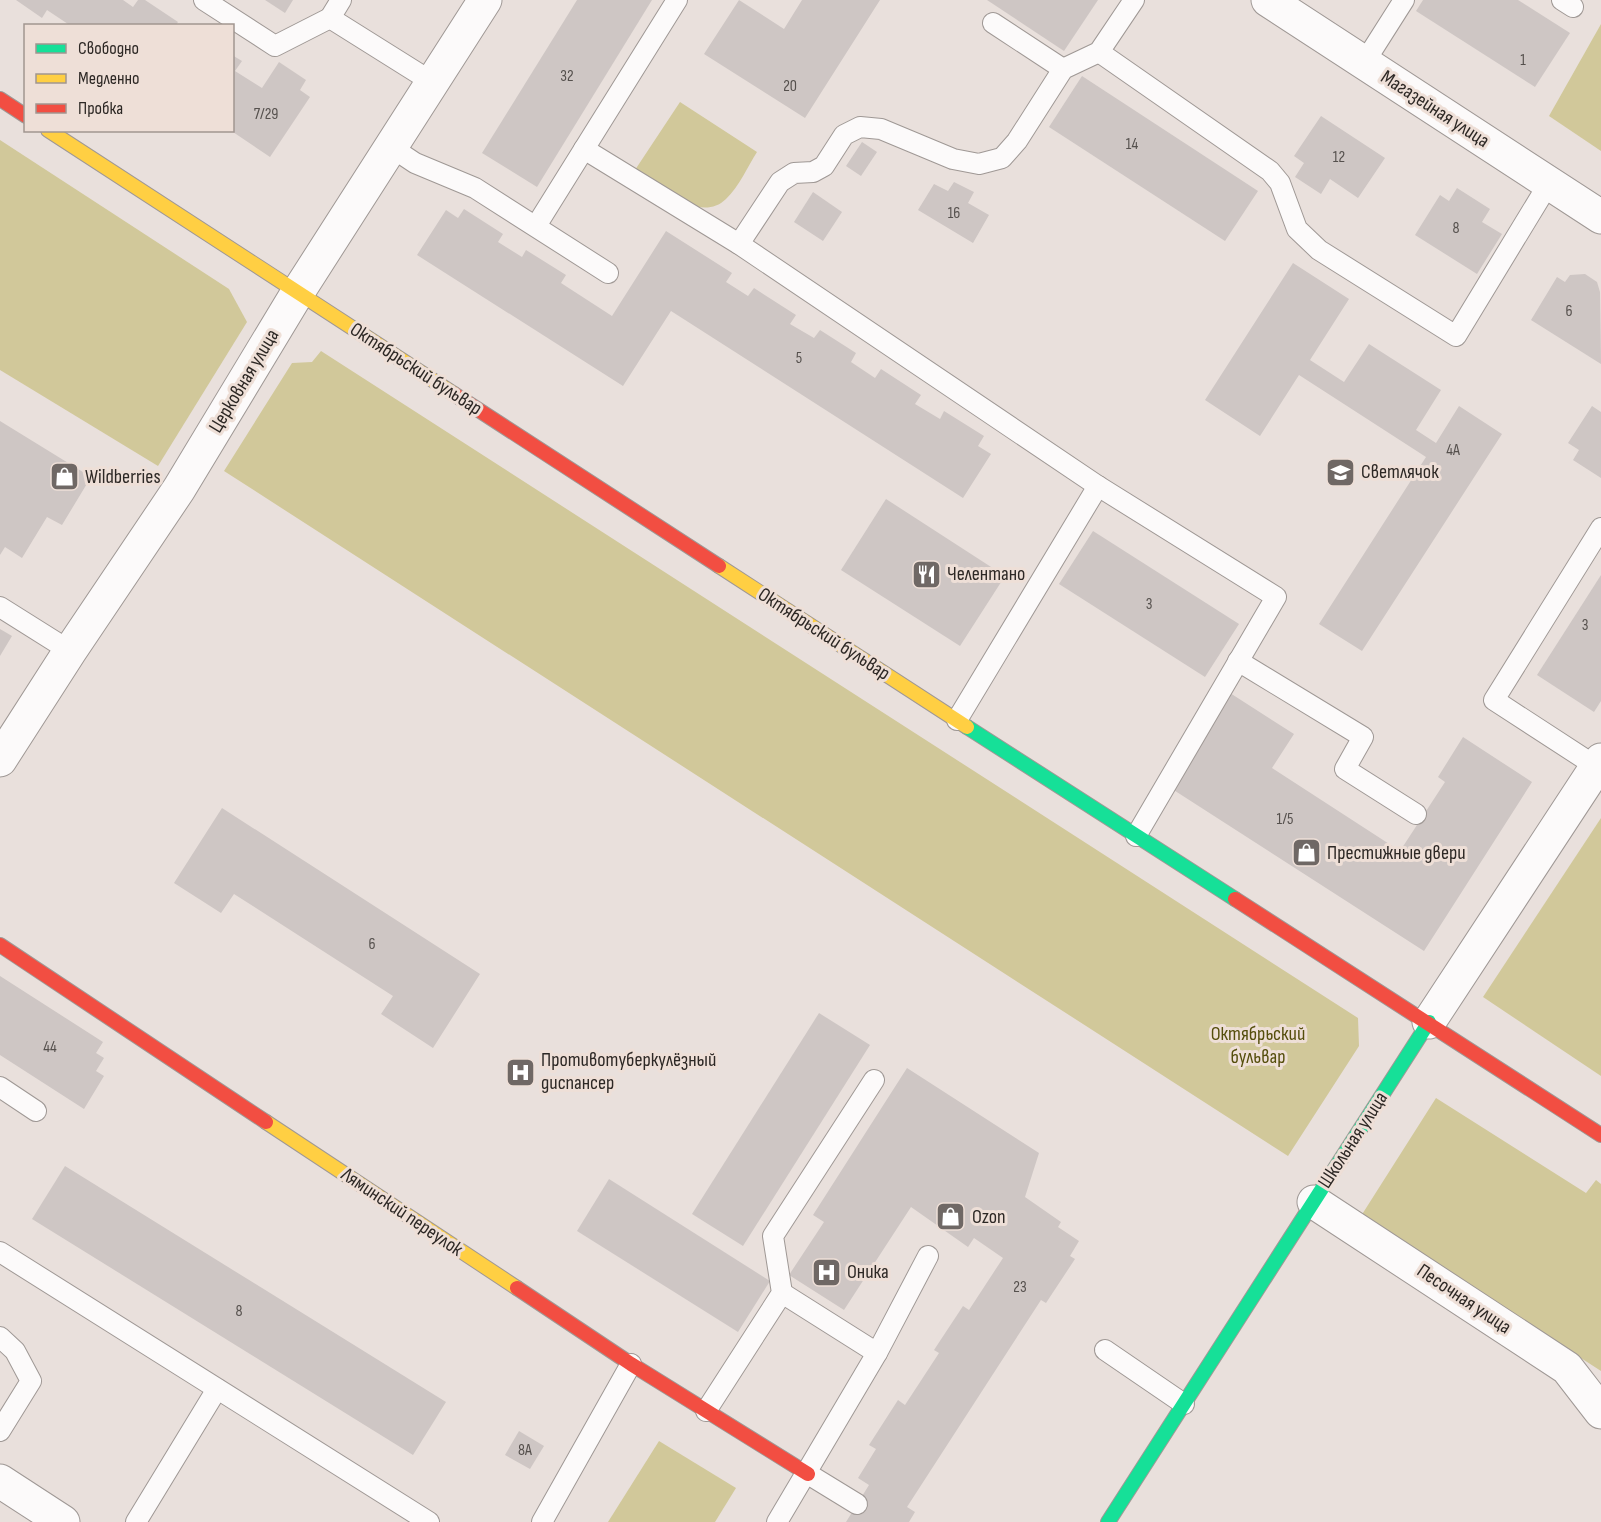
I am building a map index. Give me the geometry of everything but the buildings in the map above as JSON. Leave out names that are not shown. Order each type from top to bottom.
[{"type":"main road","points":[[0,99],[24,115]]},
{"type":"main road","name":"Октябрьский бульвар","points":[[51,132],[1601,1135]]},
{"type":"main road","name":"Ляминский переулок","points":[[0,945],[631,1364],[808,1474]]},
{"type":"main road","name":"Школьная улица","points":[[1108,1522],[1429,1022]]},
{"type":"street","name":"Церковная улица","points":[[0,760],[179,489],[298,292],[485,0]]},
{"type":"street","name":"Магазейная улица","points":[[1269,0],[1601,218]]},
{"type":"street","name":"Школьная улица","points":[[1429,1022],[1599,764]]},
{"type":"street","name":"Песочная улица","points":[[1314,1202],[1567,1368],[1601,1412]]},
{"type":"street","points":[[0,1481],[63,1522]]},
{"type":"lane","points":[[204,0],[275,46],[330,18],[341,0]]},
{"type":"lane","points":[[536,226],[677,0]]},
{"type":"lane","points":[[739,244],[780,182],[794,173],[813,172],[824,166],[844,135],[860,127],[881,129],[953,159],[979,164],[1002,158],[1017,141],[1064,69],[1099,52],[1134,0]]},
{"type":"lane","points":[[1364,63],[1404,0]]},
{"type":"lane","points":[[330,18],[432,82]]},
{"type":"lane","points":[[993,23],[1064,69]]},
{"type":"lane","points":[[1099,52],[1270,171],[1280,183],[1297,229],[1319,250],[1456,336],[1549,183]]},
{"type":"lane","points":[[391,147],[415,163],[475,188],[608,273]]},
{"type":"lane","points":[[584,150],[739,244],[1098,486],[1276,597],[1136,836]]},
{"type":"lane","points":[[957,720],[1098,486]]},
{"type":"lane","points":[[1599,764],[1494,700],[1601,528]]},
{"type":"lane","points":[[0,607],[70,651]]},
{"type":"lane","points":[[1238,661],[1363,737],[1345,769],[1416,814]]},
{"type":"lane","points":[[706,1411],[782,1293],[773,1236],[874,1080]]},
{"type":"lane","points":[[0,1087],[36,1111]]},
{"type":"lane","points":[[0,1252],[429,1522]]},
{"type":"lane","points":[[777,1522],[808,1474],[877,1353],[928,1256]]},
{"type":"lane","points":[[782,1293],[877,1353]]},
{"type":"lane","points":[[0,1337],[15,1351],[31,1381],[0,1431]]},
{"type":"lane","points":[[1105,1350],[1184,1404]]},
{"type":"lane","points":[[542,1522],[631,1364]]},
{"type":"lane","points":[[135,1522],[217,1389]]},
{"type":"lane","points":[[808,1474],[857,1504]]},
{"type":"green space","points":[[1601,24],[1601,151],[1549,116]]},
{"type":"green space","points":[[680,102],[757,152],[735,189],[715,206],[704,208],[679,200],[635,170]]},
{"type":"green space","points":[[0,140],[229,289],[247,322],[158,466],[0,370]]},
{"type":"green space","name":"Октябрьский бульвар","points":[[321,351],[1358,1018],[1359,1046],[1288,1156],[224,471],[292,363],[312,362]]},
{"type":"green space","points":[[1601,818],[1601,1076],[1483,997]]},
{"type":"green space","points":[[1436,1098],[1586,1193],[1596,1180],[1601,1184],[1601,1371],[1361,1216]]},
{"type":"green space","points":[[659,1441],[736,1488],[715,1522],[608,1522]]},
{"type":"traffic: fast","points":[[967,727],[1235,899]]},
{"type":"traffic: fast","points":[[1108,1522],[1429,1022]]},
{"type":"traffic: slow","points":[[51,132],[454,394]]},
{"type":"traffic: slow","points":[[719,566],[967,727]]},
{"type":"traffic: slow","points":[[266,1122],[517,1288]]},
{"type":"traffic: jam","points":[[0,99],[24,115]]},
{"type":"traffic: jam","points":[[454,394],[719,566]]},
{"type":"traffic: jam","points":[[1235,899],[1601,1135]]},
{"type":"traffic: jam","points":[[0,945],[266,1122]]},
{"type":"traffic: jam","points":[[517,1288],[631,1364],[808,1474]]},
{"type":"place","name":"Светлячок","points":[[1340,472]]},
{"type":"place","name":"Wildberries","points":[[64,477]]},
{"type":"place","name":"Челентано","points":[[926,574]]},
{"type":"place","name":"Престижные двери","points":[[1306,853]]},
{"type":"place","name":"Противотуберкулёзный диспансер","points":[[520,1072]]},
{"type":"place","name":"Ozon","points":[[951,1217]]},
{"type":"place","name":"Оника","points":[[826,1272]]}]
